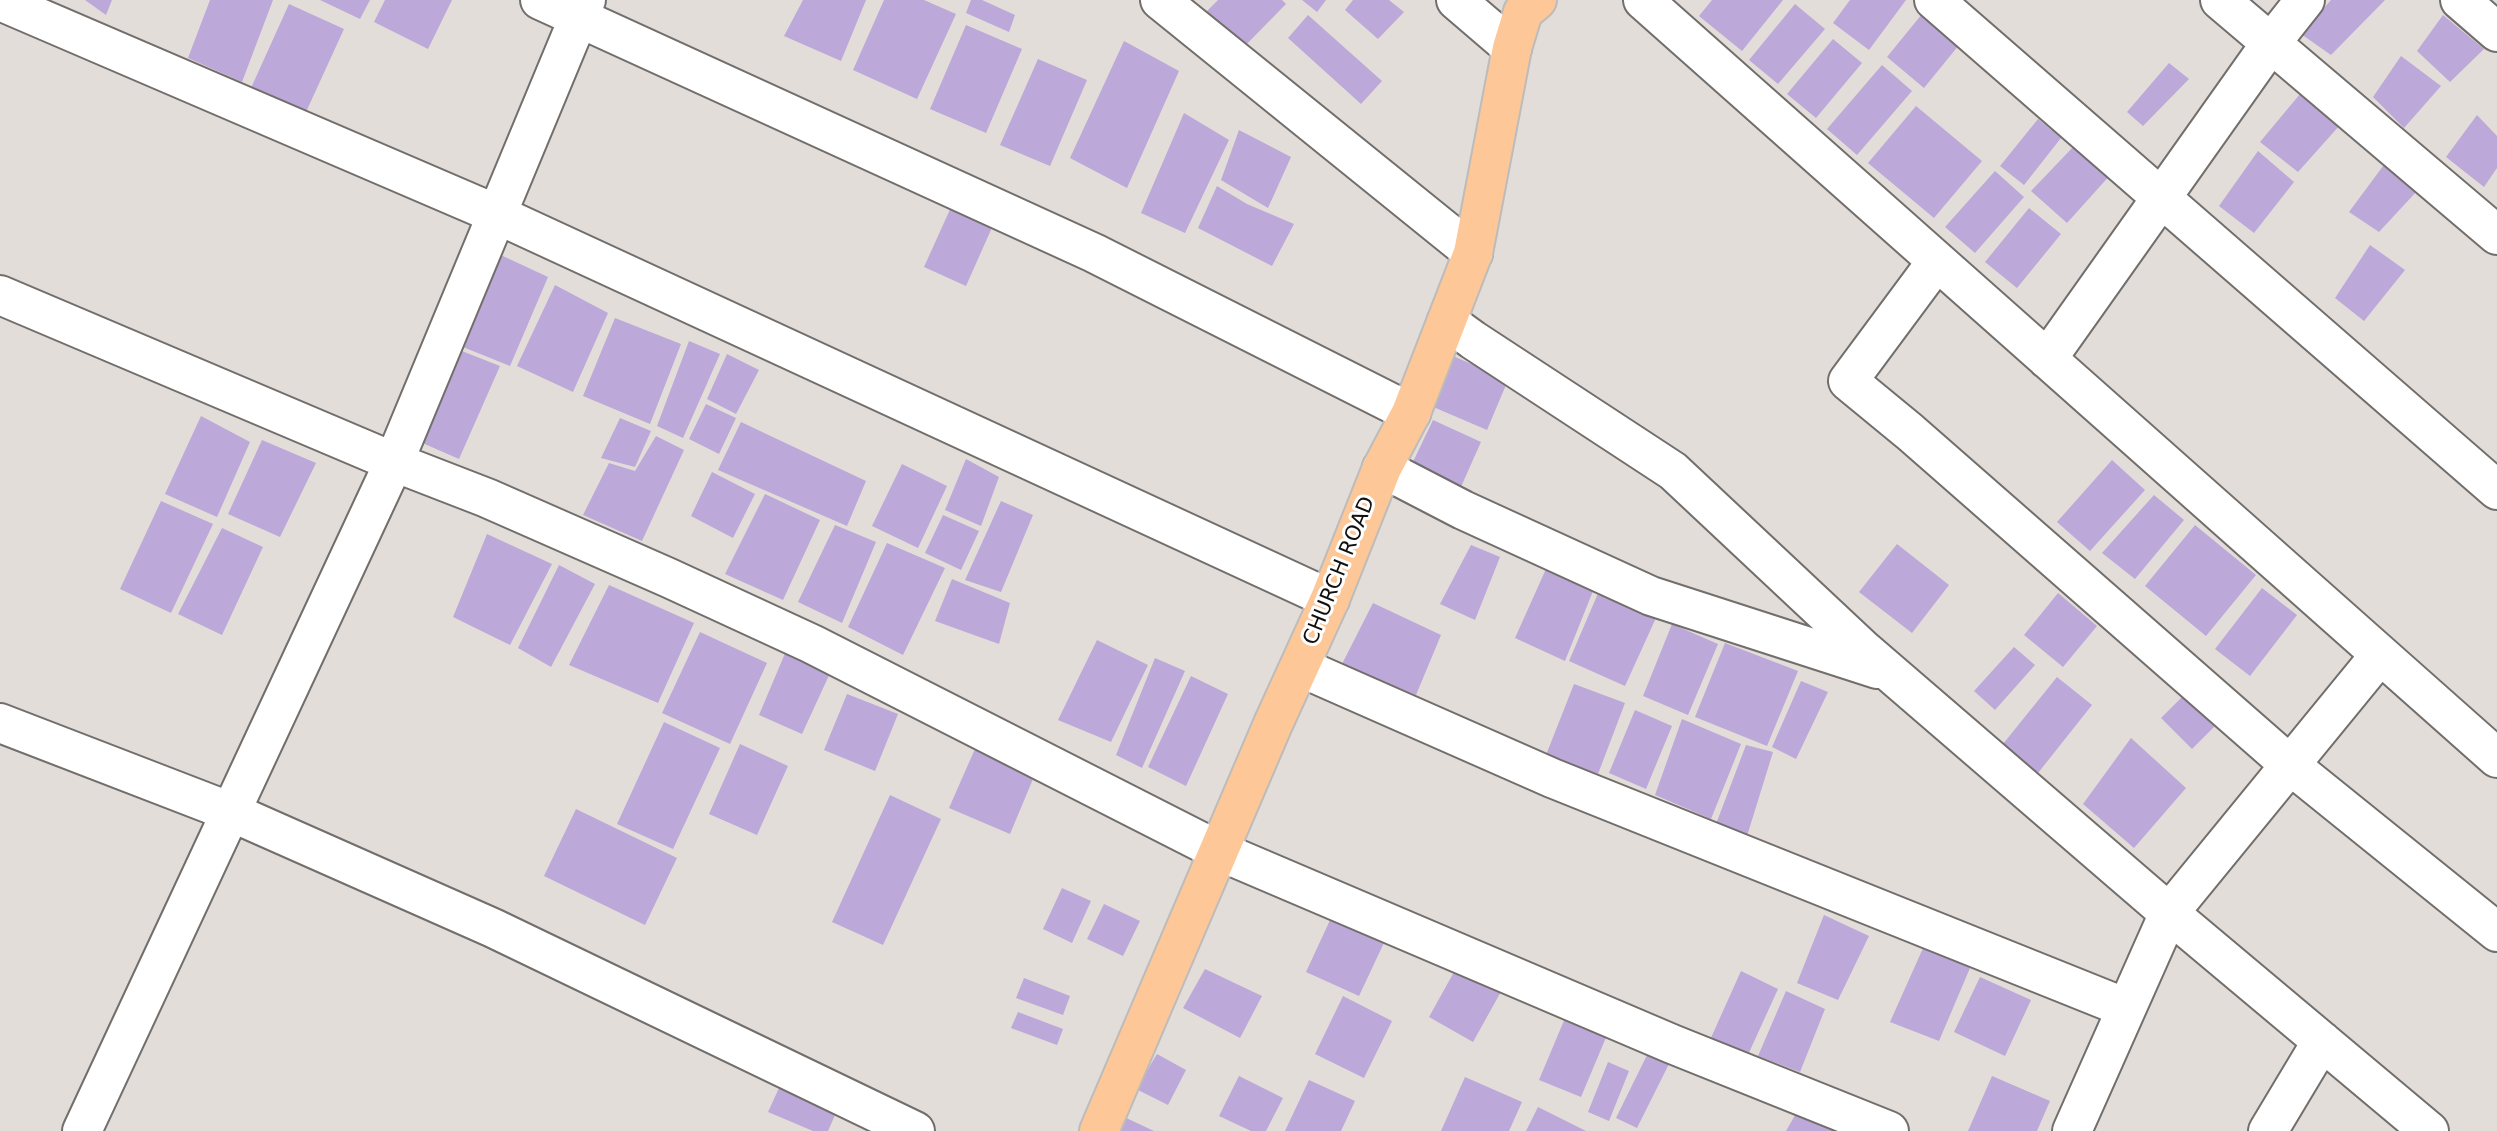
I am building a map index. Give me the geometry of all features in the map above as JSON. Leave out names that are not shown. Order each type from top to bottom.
[{"type":"main road","name":"CHURCH ROAD","points":[[1099,1131],[1330,599],[1382,468],[1411,413],[1447,321],[1473,253],[1512,48],[1523,12],[1537,0]]},
{"type":"street","points":[[540,0],[582,9],[1094,253],[1411,413]]},
{"type":"street","points":[[1160,0],[1473,253]]},
{"type":"street","points":[[1456,0],[1512,48]]},
{"type":"street","points":[[1643,0],[2497,758]]},
{"type":"street","points":[[1934,0],[2497,490]]},
{"type":"street","points":[[2220,0],[2497,235]]},
{"type":"street","points":[[2048,359],[2271,43],[2305,0]]},
{"type":"street","points":[[2460,0],[2497,32]]},
{"type":"street","points":[[0,1],[496,214],[1330,599]]},
{"type":"street","points":[[82,1131],[394,462],[582,9]]},
{"type":"street","points":[[1937,261],[1848,381],[1920,440],[2290,765],[2497,932]]},
{"type":"street","points":[[0,295],[394,462],[486,498],[812,644],[1219,852],[1672,1044],[1889,1131]]},
{"type":"street","points":[[1447,321],[1673,471],[1865,651],[2169,913],[2430,1131]]},
{"type":"street","points":[[1382,468],[1463,510],[1651,596],[1892,674]]},
{"type":"street","points":[[2072,1131],[2169,913],[2380,655]]},
{"type":"street","points":[[1300,667],[1552,778],[2126,1008]]},
{"type":"street","points":[[0,723],[232,813],[494,928],[915,1131]]},
{"type":"street","points":[[2268,1131],[2322,1041]]},
{"type":"building","points":[[85,0],[112,0],[106,15]]},
{"type":"building","points":[[210,0],[273,0],[242,82],[188,58]]},
{"type":"building","points":[[320,0],[370,0],[360,19]]},
{"type":"building","points":[[385,0],[452,0],[428,49],[374,22]]},
{"type":"building","points":[[803,0],[866,0],[841,61],[784,36]]},
{"type":"building","points":[[884,0],[924,0],[956,14],[917,99],[853,70]]},
{"type":"building","points":[[971,0],[982,0],[1015,15],[1009,32],[966,13]]},
{"type":"building","points":[[1218,0],[1282,0],[1286,4],[1240,51],[1203,15]]},
{"type":"building","points":[[1302,0],[1326,0],[1317,12]]},
{"type":"building","points":[[1353,0],[1389,0],[1404,12],[1378,39],[1345,10]]},
{"type":"building","points":[[1712,0],[1783,0],[1742,51],[1699,16]]},
{"type":"building","points":[[1850,0],[1906,0],[1869,50],[1833,23]]},
{"type":"building","points":[[2331,0],[2385,0],[2331,55],[2301,34]]},
{"type":"building","points":[[289,4],[344,29],[306,112],[251,88]]},
{"type":"building","points":[[1795,4],[1825,29],[1778,84],[1749,60]]},
{"type":"building","points":[[1922,14],[1959,45],[1924,88],[1887,57]]},
{"type":"building","points":[[1308,15],[1382,81],[1361,104],[1288,38]]},
{"type":"building","points":[[2443,15],[2484,49],[2450,82],[2417,51]]},
{"type":"building","points":[[966,25],[1022,49],[986,133],[930,109]]},
{"type":"building","points":[[1833,39],[1862,63],[1816,118],[1787,94]]},
{"type":"building","points":[[1124,41],[1179,71],[1127,188],[1070,158]]},
{"type":"building","points":[[2401,56],[2441,86],[2404,128],[2373,97]]},
{"type":"building","points":[[1038,59],[1087,80],[1050,166],[1000,145]]},
{"type":"building","points":[[2169,63],[2189,79],[2143,126],[2127,112]]},
{"type":"building","points":[[1882,65],[1912,91],[1857,155],[1827,129]]},
{"type":"building","points":[[2300,94],[2340,125],[2298,172],[2260,142]]},
{"type":"building","points":[[1916,106],[1982,161],[1934,218],[1868,163]]},
{"type":"building","points":[[1184,113],[1229,140],[1185,233],[1141,213]]},
{"type":"building","points":[[2477,115],[2497,136],[2497,168],[2484,187],[2446,157]]},
{"type":"building","points":[[2038,119],[2061,138],[2024,185],[2000,166]]},
{"type":"building","points":[[1239,130],[1291,157],[1268,208],[1221,180]]},
{"type":"building","points":[[2075,145],[2112,173],[2067,223],[2031,191]]},
{"type":"building","points":[[2258,151],[2294,182],[2254,233],[2219,206]]},
{"type":"building","points":[[2386,162],[2417,191],[2379,232],[2349,212]]},
{"type":"building","points":[[1995,171],[2024,197],[1975,253],[1945,227]]},
{"type":"building","points":[[1217,186],[1247,204],[1294,224],[1272,266],[1198,228]]},
{"type":"building","points":[[952,205],[994,223],[966,286],[924,267]]},
{"type":"building","points":[[2029,208],[2061,234],[2017,288],[1985,262]]},
{"type":"building","points":[[2370,245],[2405,270],[2364,321],[2335,298]]},
{"type":"building","points":[[490,250],[548,277],[510,366],[453,343]]},
{"type":"building","points":[[555,285],[608,313],[573,392],[517,366]]},
{"type":"building","points":[[615,318],[681,344],[650,424],[583,396]]},
{"type":"building","points":[[689,341],[720,354],[683,438],[657,426]]},
{"type":"building","points":[[449,346],[500,366],[459,459],[411,438]]},
{"type":"building","points":[[727,354],[759,370],[736,414],[707,399]]},
{"type":"building","points":[[1453,356],[1508,380],[1487,430],[1431,406]]},
{"type":"building","points":[[706,404],[736,418],[719,454],[689,439]]},
{"type":"building","points":[[201,416],[250,442],[217,517],[165,494]]},
{"type":"building","points":[[620,418],[651,431],[635,467],[601,458]]},
{"type":"building","points":[[1433,420],[1481,442],[1460,489],[1411,466]]},
{"type":"building","points":[[741,422],[866,481],[847,526],[718,470]]},
{"type":"building","points":[[656,436],[684,450],[642,541],[583,515],[609,463],[635,471]]},
{"type":"building","points":[[262,440],[316,463],[280,537],[228,514]]},
{"type":"building","points":[[966,459],[999,477],[981,526],[945,510]]},
{"type":"building","points":[[2112,460],[2145,490],[2090,551],[2057,522]]},
{"type":"building","points":[[902,464],[947,486],[918,548],[872,526]]},
{"type":"building","points":[[712,472],[755,494],[733,538],[691,516]]},
{"type":"building","points":[[765,494],[820,520],[783,600],[725,574]]},
{"type":"building","points":[[2154,495],[2184,520],[2135,579],[2102,553]]},
{"type":"building","points":[[161,501],[213,524],[171,613],[120,589]]},
{"type":"building","points":[[1001,501],[1033,515],[1001,592],[965,580]]},
{"type":"building","points":[[943,515],[979,531],[961,570],[925,553]]},
{"type":"building","points":[[835,525],[876,542],[842,623],[798,602]]},
{"type":"building","points":[[2195,525],[2256,575],[2206,636],[2145,586]]},
{"type":"building","points":[[222,528],[263,547],[222,635],[178,614]]},
{"type":"building","points":[[487,534],[552,564],[510,645],[453,617]]},
{"type":"building","points":[[887,543],[945,568],[903,655],[848,627]]},
{"type":"building","points":[[1897,544],[1949,585],[1912,633],[1859,592]]},
{"type":"building","points":[[1471,545],[1500,557],[1475,620],[1440,604]]},
{"type":"building","points":[[1550,560],[1597,581],[1565,661],[1515,638]]},
{"type":"building","points":[[559,565],[595,584],[551,667],[518,648]]},
{"type":"building","points":[[952,579],[1010,603],[999,644],[935,621]]},
{"type":"building","points":[[1602,584],[1660,609],[1625,686],[1569,661]]},
{"type":"building","points":[[609,585],[694,623],[658,703],[569,665]]},
{"type":"building","points":[[2262,588],[2297,615],[2250,676],[2215,649]]},
{"type":"building","points":[[2058,593],[2097,626],[2063,667],[2024,635]]},
{"type":"building","points":[[1373,603],[1441,635],[1416,695],[1342,664]]},
{"type":"building","points":[[1672,624],[1718,644],[1688,715],[1643,696]]},
{"type":"building","points":[[700,632],[767,663],[730,744],[662,713]]},
{"type":"building","points":[[1097,640],[1148,665],[1111,742],[1058,720]]},
{"type":"building","points":[[1725,643],[1798,671],[1767,746],[1695,717]]},
{"type":"building","points":[[2014,647],[2035,665],[1995,710],[1974,691]]},
{"type":"building","points":[[786,651],[831,671],[802,734],[759,715]]},
{"type":"building","points":[[1155,658],[1185,671],[1142,768],[1116,755]]},
{"type":"building","points":[[1191,676],[1228,694],[1186,786],[1148,767]]},
{"type":"building","points":[[2057,677],[2092,705],[2038,773],[2003,744]]},
{"type":"building","points":[[1801,681],[1828,692],[1796,759],[1772,747]]},
{"type":"building","points":[[1574,684],[1625,703],[1598,774],[1546,755]]},
{"type":"building","points":[[847,694],[898,714],[875,771],[824,750]]},
{"type":"building","points":[[2184,695],[2215,726],[2192,749],[2161,718]]},
{"type":"building","points":[[1635,710],[1672,726],[1646,789],[1609,773]]},
{"type":"building","points":[[1682,719],[1741,744],[1711,819],[1655,795]]},
{"type":"building","points":[[664,722],[720,748],[673,849],[617,824]]},
{"type":"building","points":[[2131,738],[2186,788],[2134,848],[2083,804]]},
{"type":"building","points":[[978,742],[1038,767],[1010,834],[949,808]]},
{"type":"building","points":[[740,744],[788,766],[757,835],[709,814]]},
{"type":"building","points":[[1746,745],[1773,752],[1747,836],[1716,824]]},
{"type":"building","points":[[890,795],[941,819],[883,945],[832,922]]},
{"type":"building","points":[[576,809],[677,858],[645,925],[544,876]]},
{"type":"building","points":[[1062,888],[1091,901],[1072,943],[1043,929]]},
{"type":"building","points":[[1104,904],[1140,921],[1123,956],[1087,939]]},
{"type":"building","points":[[1337,905],[1390,930],[1359,996],[1306,972]]},
{"type":"building","points":[[1824,915],[1869,936],[1838,1000],[1797,983]]},
{"type":"building","points":[[1924,946],[1970,968],[1939,1041],[1890,1022]]},
{"type":"building","points":[[1464,954],[1508,979],[1473,1042],[1429,1017]]},
{"type":"building","points":[[1205,969],[1262,996],[1240,1038],[1183,1008]]},
{"type":"building","points":[[1741,971],[1778,989],[1747,1057],[1710,1040]]},
{"type":"building","points":[[1980,977],[2031,1000],[2005,1056],[1954,1032]]},
{"type":"building","points":[[1024,978],[1070,996],[1063,1015],[1016,998]]},
{"type":"building","points":[[1786,991],[1825,1009],[1800,1072],[1758,1056]]},
{"type":"building","points":[[1343,996],[1392,1021],[1364,1078],[1315,1054]]},
{"type":"building","points":[[1568,1011],[1610,1028],[1581,1097],[1539,1080]]},
{"type":"building","points":[[1018,1012],[1063,1029],[1057,1045],[1011,1028]]},
{"type":"building","points":[[1649,1051],[1670,1062],[1637,1128],[1616,1118]]},
{"type":"building","points":[[1157,1054],[1186,1070],[1168,1105],[1136,1089]]},
{"type":"building","points":[[1608,1062],[1629,1071],[1609,1121],[1588,1112]]},
{"type":"building","points":[[785,1075],[842,1099],[828,1131],[813,1131],[768,1112]]},
{"type":"building","points":[[1239,1076],[1283,1098],[1266,1131],[1251,1131],[1219,1116]]},
{"type":"building","points":[[1992,1076],[2050,1101],[2037,1131],[1968,1131]]},
{"type":"building","points":[[1465,1077],[1522,1102],[1509,1131],[1441,1131]]},
{"type":"building","points":[[1309,1080],[1355,1101],[1341,1131],[1285,1131]]},
{"type":"building","points":[[1802,1103],[1840,1125],[1836,1131],[1786,1131]]},
{"type":"building","points":[[1538,1107],[1586,1131],[1526,1131]]},
{"type":"building","points":[[1122,1116],[1154,1131],[1114,1131]]}]
